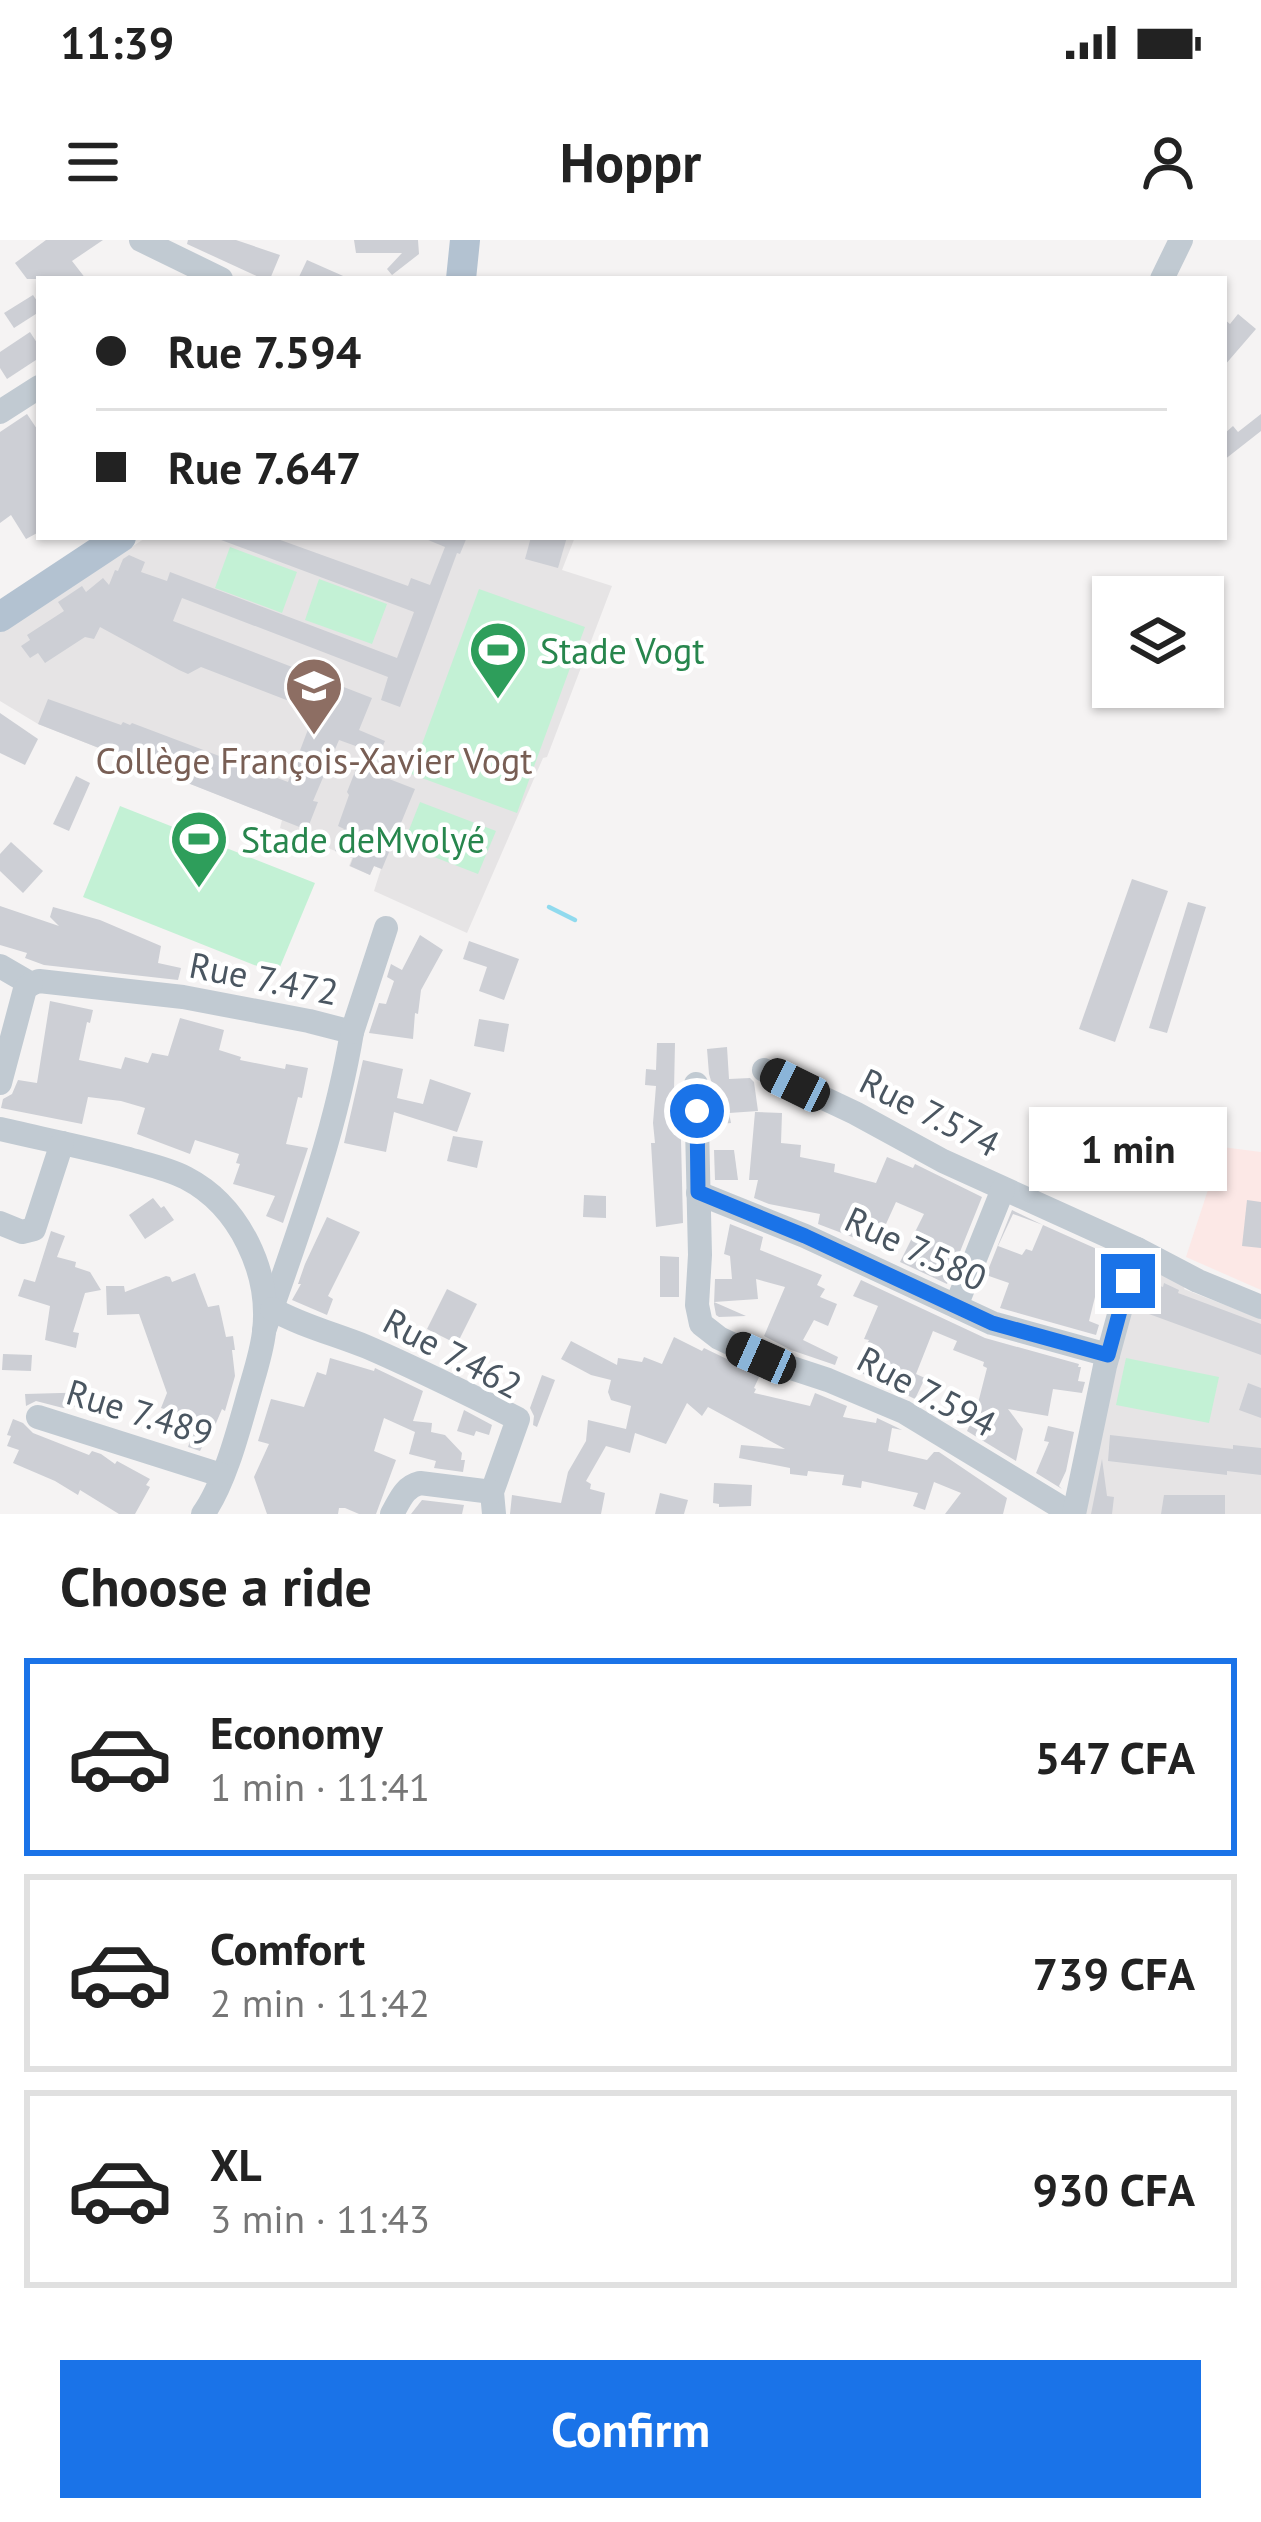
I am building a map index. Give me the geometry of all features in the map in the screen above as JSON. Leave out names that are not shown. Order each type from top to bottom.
[{"type":"main road","points":[[460,276],[465,240]]},
{"type":"main road","points":[[0,617],[116,540]]},
{"type":"street","points":[[141,240],[188,273]]},
{"type":"street","points":[[1163,276],[1181,240]]},
{"type":"street","points":[[0,412],[36,389]]},
{"type":"street","points":[[352,1032],[386,928]]},
{"type":"street","name":"Rue 7.472","points":[[0,966],[32,983],[184,997],[352,1032],[316,1181],[268,1320],[214,1509]]},
{"type":"street","points":[[0,1083],[25,989],[32,983]]},
{"type":"street","name":"Rue 7.574","points":[[764,1070],[1004,1189],[1261,1307]]},
{"type":"street","name":"Rue 7.594","points":[[696,1084],[701,1324],[761,1358],[904,1412],[1073,1514]]},
{"type":"street","points":[[0,1129],[188,1178],[233,1219],[254,1254],[268,1320]]},
{"type":"street","points":[[0,1223],[22,1232],[34,1229],[62,1143]]},
{"type":"street","points":[[956,1306],[1004,1189]]},
{"type":"street","name":"Rue 7.580","points":[[698,1192],[1014,1331],[1108,1355]]},
{"type":"street","points":[[1073,1514],[1137,1249]]},
{"type":"street","name":"Rue 7.462","points":[[268,1320],[295,1322],[415,1367],[518,1420],[493,1503]]},
{"type":"street","name":"Rue 7.489","points":[[38,1418],[221,1475]]},
{"type":"street","points":[[392,1514],[406,1489],[420,1483],[493,1503]]},
{"type":"shaded area","name":"Collège François-Xavier Vogt","points":[[142,540],[574,540],[562,570],[612,586],[547,757],[467,933],[374,891],[381,869],[374,866],[370,875],[349,866],[352,858],[280,828],[282,820],[38,724],[0,701],[0,632]]},
{"type":"shaded area","points":[[1222,1147],[1261,1152],[1261,1290],[1186,1257]]},
{"type":"shaded area","points":[[1161,1270],[1187,1279],[1184,1289],[1261,1319],[1261,1514],[1082,1514],[1139,1279]]},
{"type":"green space","points":[[230,547],[297,572],[282,613],[215,588]]},
{"type":"green space","points":[[319,579],[387,604],[372,644],[305,620]]},
{"type":"green space","name":"Stade Vogt","points":[[479,589],[585,627],[517,813],[411,774]]},
{"type":"green space","points":[[420,802],[496,831],[478,874],[403,845]]},
{"type":"green space","name":"Stade deMvolyé","points":[[120,806],[315,883],[277,974],[83,897]]},
{"type":"green space","points":[[1126,1358],[1219,1377],[1209,1423],[1116,1405]]},
{"type":"building","points":[[46,240],[103,240],[72,261],[84,276],[27,279],[15,263]]},
{"type":"building","points":[[188,240],[236,240],[280,255],[271,276],[256,276],[187,244]]},
{"type":"building","points":[[354,240],[418,240],[419,254],[392,275],[387,269],[402,253],[356,253]]},
{"type":"building","points":[[307,260],[343,276],[299,276]]},
{"type":"building","points":[[33,295],[36,300],[36,314],[14,328],[4,313]]},
{"type":"building","points":[[1238,314],[1256,329],[1227,363],[1227,322],[1230,324]]},
{"type":"building","points":[[30,332],[36,341],[36,360],[7,379],[0,368],[0,352]]},
{"type":"building","points":[[27,414],[36,428],[36,534],[26,539],[11,515],[0,523],[0,432]]},
{"type":"building","points":[[1261,414],[1261,431],[1227,458],[1227,431],[1233,426],[1238,432]]},
{"type":"building","points":[[221,540],[280,540],[408,586],[411,578],[430,585],[445,547],[428,540],[466,540],[400,707],[381,700],[388,677],[182,598],[173,621],[372,698],[359,730],[385,741],[371,772],[415,789],[382,869],[374,866],[370,875],[350,866],[353,858],[335,851],[344,829],[338,826],[347,792],[364,749],[339,740],[313,801],[318,802],[307,830],[38,724],[48,699],[121,725],[132,723],[288,782],[315,711],[201,667],[188,674],[100,627],[94,639],[85,637],[45,663],[38,653],[30,658],[21,646],[30,640],[27,635],[64,611],[58,602],[82,586],[86,592],[103,578],[109,585],[129,555],[145,562],[141,572],[167,581],[170,572],[397,658],[414,612]]},
{"type":"building","points":[[530,540],[566,540],[558,568],[525,559]]},
{"type":"building","points":[[0,713],[38,739],[25,765],[0,753]]},
{"type":"building","points":[[76,776],[90,783],[69,831],[53,824]]},
{"type":"building","points":[[11,842],[43,871],[23,893],[0,871],[0,854]]},
{"type":"building","points":[[1132,879],[1168,891],[1115,1042],[1079,1029]]},
{"type":"building","points":[[1188,902],[1206,907],[1167,1033],[1149,1028]]},
{"type":"building","points":[[0,906],[59,926],[50,917],[53,907],[100,920],[161,946],[158,963],[181,968],[178,980],[44,965],[25,958],[27,953],[0,945]]},
{"type":"building","points":[[420,935],[443,950],[421,990],[413,1039],[369,1033],[379,1003],[386,1004],[394,981],[387,977],[391,964],[402,970]]},
{"type":"building","points":[[469,941],[519,959],[504,1000],[479,991],[487,967],[463,959]]},
{"type":"building","points":[[50,1001],[93,1010],[79,1060],[121,1069],[125,1057],[148,1063],[152,1053],[168,1056],[180,1018],[224,1030],[219,1050],[240,1060],[285,1069],[286,1064],[308,1068],[286,1144],[308,1148],[283,1223],[266,1216],[275,1196],[233,1184],[239,1154],[195,1140],[190,1154],[137,1134],[145,1108],[88,1097],[82,1124],[1,1108],[18,1080],[37,1083]]},
{"type":"building","points":[[479,1019],[509,1024],[504,1052],[474,1046]]},
{"type":"building","points":[[657,1043],[675,1043],[675,1126],[679,1125],[681,1140],[683,1223],[656,1227],[651,1143],[655,1143],[656,1086],[645,1085],[646,1069],[656,1070]]},
{"type":"building","points":[[727,1047],[729,1079],[754,1082],[758,1111],[729,1113],[731,1123],[713,1125],[707,1049]]},
{"type":"building","points":[[363,1060],[403,1069],[397,1098],[423,1104],[430,1079],[471,1093],[457,1132],[394,1112],[386,1152],[344,1143]]},
{"type":"building","points":[[755,1112],[782,1113],[781,1143],[801,1145],[800,1157],[835,1164],[834,1172],[876,1183],[887,1157],[913,1168],[915,1164],[982,1197],[947,1284],[900,1262],[924,1214],[896,1202],[876,1246],[818,1224],[820,1214],[754,1198],[758,1180],[749,1180]]},
{"type":"building","points":[[453,1136],[483,1141],[477,1168],[447,1161]]},
{"type":"building","points":[[714,1150],[734,1150],[738,1180],[715,1180]]},
{"type":"building","points":[[584,1195],[606,1196],[606,1218],[583,1217]]},
{"type":"building","points":[[153,1198],[174,1220],[145,1239],[129,1215]]},
{"type":"building","points":[[1247,1200],[1261,1202],[1261,1248],[1242,1246]]},
{"type":"building","points":[[1012,1210],[1117,1258],[1109,1289],[1098,1285],[1089,1321],[1099,1325],[1096,1335],[1000,1308],[1009,1283],[986,1275]],"holes":[[[1013,1214],[1043,1225],[1032,1251],[1026,1249],[1022,1255],[998,1246]]]},
{"type":"building","points":[[327,1217],[360,1232],[328,1296],[333,1299],[327,1315],[292,1300]]},
{"type":"building","points":[[730,1224],[763,1237],[760,1250],[822,1275],[817,1285],[825,1289],[820,1297],[837,1304],[828,1326],[814,1320],[803,1340],[838,1357],[835,1365],[764,1336],[785,1287],[756,1279],[758,1299],[714,1302],[715,1279],[732,1279],[730,1256],[724,1254]]},
{"type":"building","points":[[51,1231],[65,1236],[57,1257],[90,1272],[101,1290],[85,1293],[73,1332],[79,1333],[76,1348],[45,1340],[50,1306],[18,1296],[24,1279],[35,1282]]},
{"type":"building","points":[[660,1256],[679,1257],[679,1297],[660,1297]]},
{"type":"building","points":[[195,1273],[208,1307],[219,1305],[226,1337],[233,1336],[235,1350],[235,1376],[225,1411],[222,1409],[200,1451],[188,1447],[192,1435],[173,1427],[176,1419],[169,1415],[171,1411],[161,1408],[167,1393],[139,1314],[107,1315],[106,1286],[124,1286],[125,1292],[166,1276],[172,1282]]},
{"type":"building","points":[[861,1280],[985,1338],[1079,1364],[1078,1381],[1085,1382],[1082,1393],[1053,1389],[1048,1416],[1008,1409],[1023,1429],[1016,1461],[967,1431],[987,1368],[984,1362],[953,1350],[957,1341],[933,1331],[916,1374],[925,1378],[915,1399],[853,1369],[869,1340],[864,1339],[878,1306],[853,1296]]},
{"type":"building","points":[[1145,1281],[1163,1287],[1164,1283],[1178,1293],[1261,1324],[1261,1355],[1138,1310]]},
{"type":"building","points":[[447,1289],[477,1304],[457,1344],[427,1329]]},
{"type":"building","points":[[714,1302],[746,1316],[719,1317]]},
{"type":"building","points":[[674,1337],[760,1375],[754,1393],[810,1406],[815,1393],[847,1406],[843,1417],[876,1423],[877,1418],[902,1430],[892,1428],[888,1451],[927,1460],[939,1452],[1007,1498],[1003,1514],[945,1514],[961,1493],[934,1482],[925,1510],[913,1506],[918,1493],[862,1481],[861,1488],[842,1485],[844,1475],[790,1474],[790,1468],[739,1458],[741,1445],[785,1449],[708,1407],[702,1416],[687,1403],[666,1444],[635,1433],[630,1453],[606,1446],[586,1481],[590,1489],[605,1493],[601,1514],[510,1514],[512,1495],[561,1503],[568,1472],[586,1441],[588,1420],[626,1429],[631,1406],[611,1400],[611,1380],[561,1359],[571,1341],[617,1365],[618,1358],[642,1362],[644,1357],[662,1364]]},
{"type":"building","points":[[3,1354],[32,1355],[31,1371],[2,1370]]},
{"type":"building","points":[[330,1358],[375,1368],[423,1391],[413,1421],[432,1423],[431,1432],[445,1435],[462,1453],[463,1472],[434,1468],[436,1461],[409,1454],[415,1432],[384,1418],[374,1451],[396,1460],[376,1514],[339,1508],[338,1514],[267,1514],[254,1477],[269,1444],[258,1441],[271,1399],[304,1407],[317,1372],[326,1375]]},
{"type":"building","points":[[542,1375],[555,1380],[537,1427],[530,1408]]},
{"type":"building","points":[[1248,1383],[1261,1388],[1261,1418],[1239,1410]]},
{"type":"building","points":[[96,1392],[97,1404],[63,1408],[36,1401],[26,1406],[25,1394]]},
{"type":"building","points":[[464,1410],[492,1425],[489,1435],[457,1431]]},
{"type":"building","points":[[13,1419],[33,1433],[89,1455],[92,1451],[101,1454],[150,1479],[135,1514],[119,1514],[80,1490],[78,1495],[13,1463],[19,1450],[7,1446],[11,1436],[7,1435]]},
{"type":"building","points":[[1048,1426],[1074,1432],[1062,1489],[1036,1473],[1049,1442],[1044,1441]]},
{"type":"building","points":[[1110,1435],[1261,1448],[1261,1475],[1108,1461]]},
{"type":"building","points":[[1102,1459],[1107,1496],[1114,1497],[1112,1514],[1091,1514]]},
{"type":"building","points":[[714,1483],[752,1485],[751,1506],[719,1507],[713,1503]]},
{"type":"building","points":[[660,1493],[688,1500],[684,1514],[655,1514]]},
{"type":"building","points":[[1164,1495],[1225,1495],[1225,1514],[1161,1514]]},
{"type":"building","points":[[422,1500],[464,1505],[462,1514],[411,1514]]},
{"type":"waterway","points":[[549,907],[575,920]]},
{"type":"place","name":"Stade Vogt","points":[[498,701]]},
{"type":"place","name":"Collège François-Xavier Vogt","points":[[314,737]]},
{"type":"place","name":"Stade deMvolyé","points":[[199,890]]},
{"type":"route","points":[[697,1111],[698,1192],[992,1323],[1108,1355],[1128,1281]]}]
